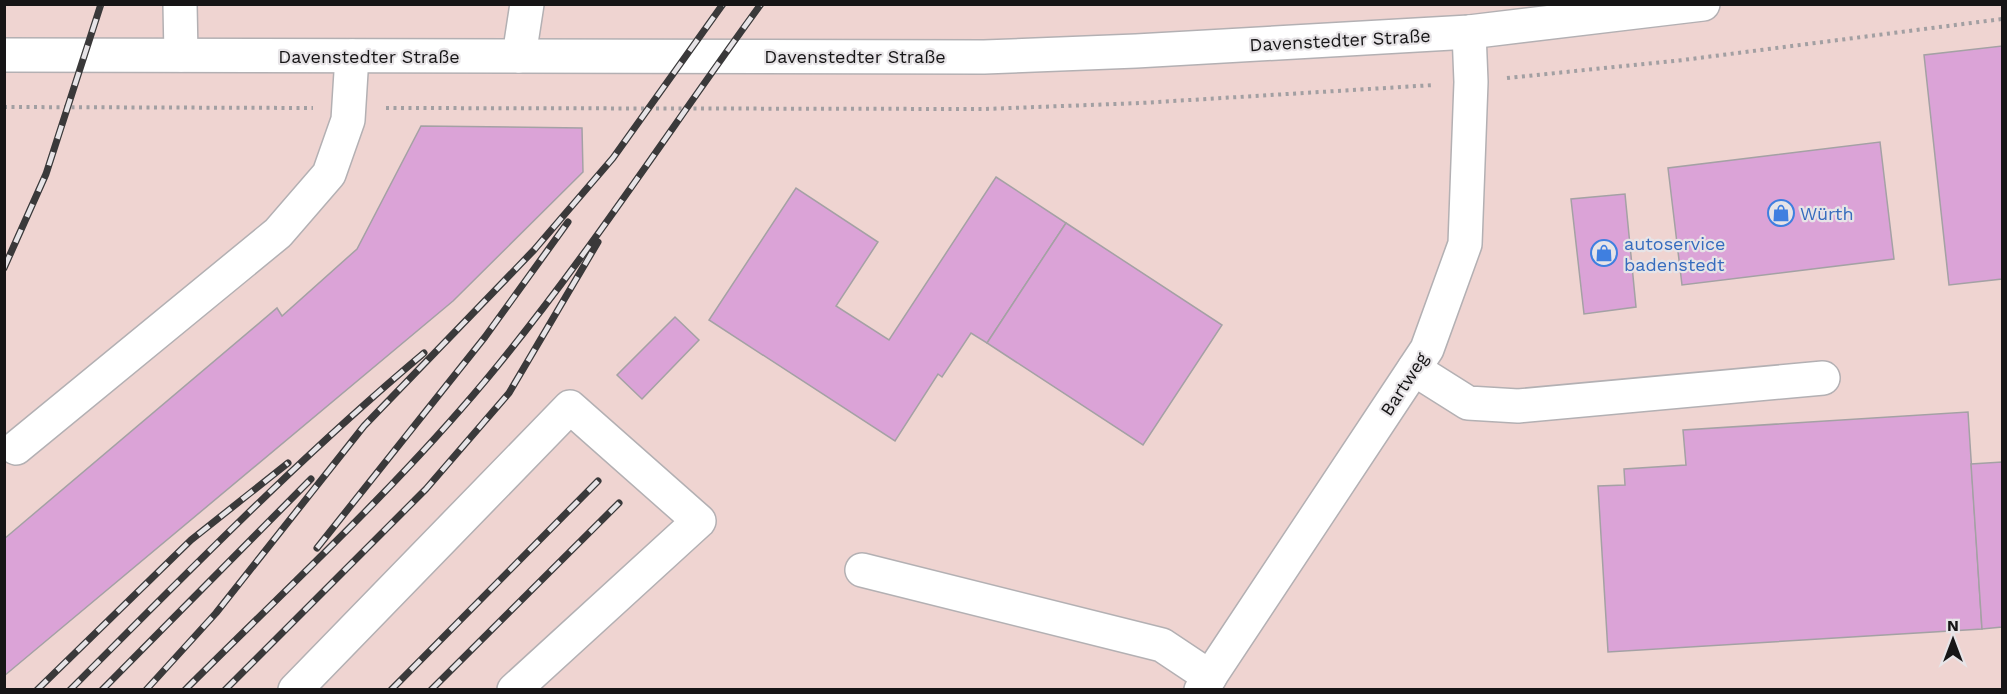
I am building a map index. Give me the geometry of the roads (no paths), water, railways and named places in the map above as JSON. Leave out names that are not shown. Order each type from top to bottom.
[{"type":"street","points":[[180,4],[181,56]]},
{"type":"street","points":[[519,56],[527,4]]},
{"type":"street","name":"Davenstedter Straße","points":[[4,55],[984,57],[1136,51],[1469,32],[1524,15],[1686,5]]},
{"type":"street","name":"Bartweg","points":[[1205,683],[1428,349],[1465,244],[1471,82],[1469,32]]},
{"type":"street","points":[[16,448],[278,233],[329,174],[348,120],[352,56]]},
{"type":"street","points":[[1414,369],[1468,403],[1518,406],[1823,378]]},
{"type":"street","points":[[296,690],[570,407],[699,521],[514,690]]},
{"type":"street","points":[[862,570],[1162,645],[1205,683]]},
{"type":"railway","points":[[4,268],[46,174],[101,4]]},
{"type":"railway","points":[[146,690],[216,613],[364,426],[534,250],[613,158],[723,4]]},
{"type":"railway","points":[[185,690],[414,461],[485,381],[592,243],[761,4]]},
{"type":"railway","points":[[317,548],[485,337],[568,222]]},
{"type":"railway","points":[[225,690],[426,489],[509,393],[598,242]]},
{"type":"railway","points":[[70,690],[287,475],[424,353]]},
{"type":"railway","points":[[37,690],[191,540],[288,463]]},
{"type":"railway","points":[[102,690],[311,479]]},
{"type":"railway","points":[[391,690],[598,481]]},
{"type":"railway","points":[[431,690],[619,503]]},
{"type":"place","name":"Würth","points":[[1781,213]]},
{"type":"place","name":"autoservice badenstedt","points":[[1604,253]]}]
